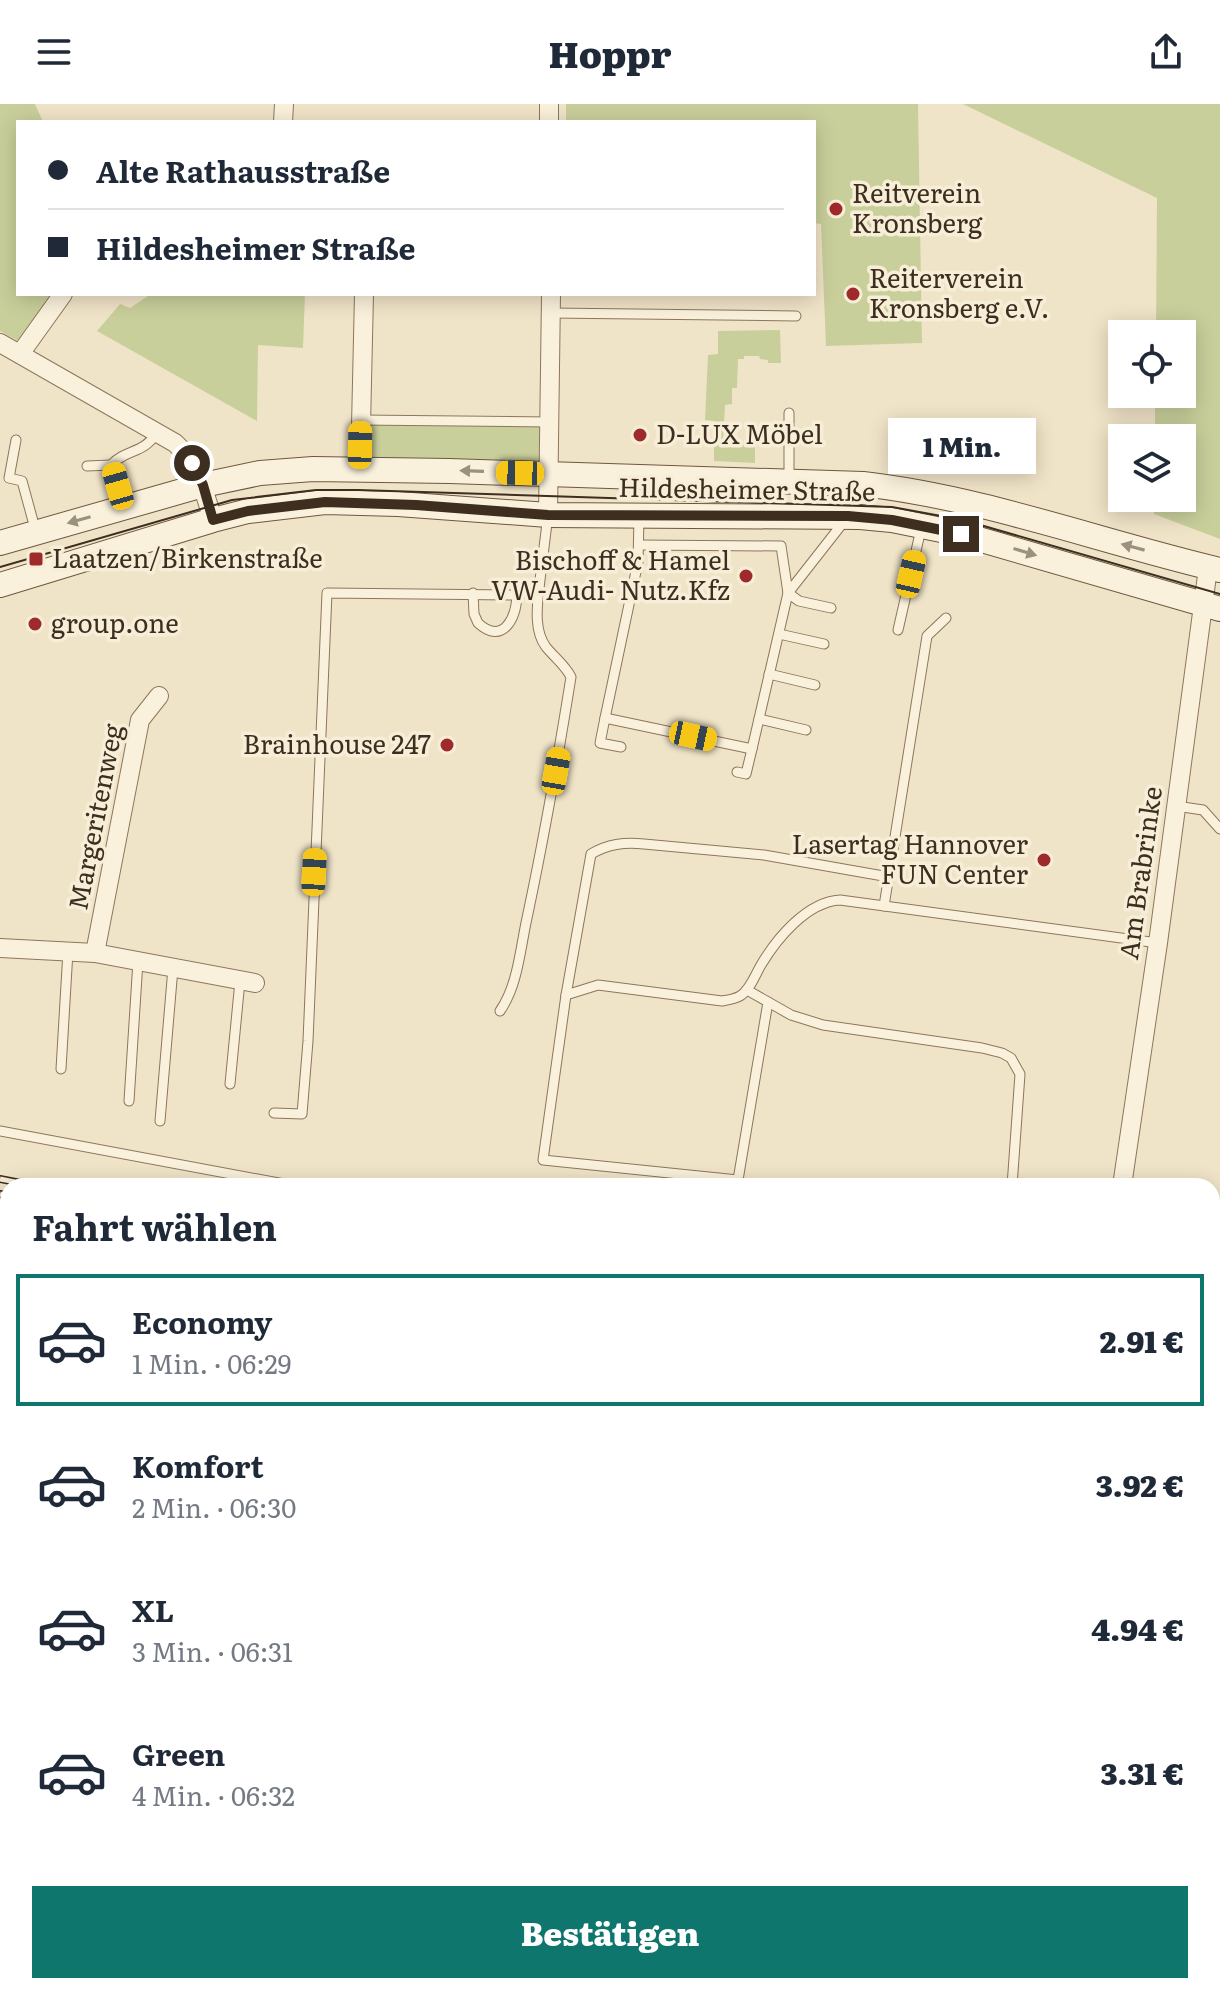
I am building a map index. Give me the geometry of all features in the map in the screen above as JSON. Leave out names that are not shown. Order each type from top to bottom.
[{"type":"main road","name":"Hildesheimer Straße","points":[[0,543],[203,485],[260,473],[313,469],[550,473],[863,484],[913,490],[1008,512],[1214,569]]},
{"type":"main road","name":"Hildesheimer Straße","points":[[0,585],[248,511],[325,502],[410,504],[548,515],[848,516],[921,525],[1011,548],[1212,608]]},
{"type":"street","points":[[20,354],[62,296]]},
{"type":"street","points":[[360,470],[364,296]]},
{"type":"street","points":[[548,515],[551,303]]},
{"type":"street","points":[[0,343],[175,443],[188,454],[203,485],[213,520]]},
{"type":"street","name":"Am Brabrinke","points":[[1123,1178],[1176,806],[1212,608],[1203,590],[1214,569]]},
{"type":"street","name":"Margeritenweg","points":[[95,953],[140,720],[159,696]]},
{"type":"street","points":[[0,948],[95,953],[248,982]]},
{"type":"lane","points":[[551,303],[796,316]]},
{"type":"lane","points":[[789,413],[789,481]]},
{"type":"lane","points":[[360,420],[551,422]]},
{"type":"lane","points":[[87,466],[111,465],[118,458],[148,447],[157,433]]},
{"type":"lane","points":[[16,440],[9,478],[22,481],[36,532]]},
{"type":"lane","points":[[111,465],[124,507]]},
{"type":"lane","points":[[500,1011],[511,995],[545,833],[571,677],[565,665],[544,644],[537,616],[548,515]]},
{"type":"lane","points":[[621,747],[600,743],[638,562],[639,516]]},
{"type":"lane","points":[[788,593],[848,516]]},
{"type":"lane","points":[[898,630],[921,525]]},
{"type":"lane","points":[[639,545],[781,546],[788,593],[746,774],[737,772]]},
{"type":"lane","points":[[274,1113],[302,1114],[308,1041],[327,593],[517,595],[539,588]]},
{"type":"lane","points":[[473,593],[474,614],[478,623],[494,631],[510,624],[515,614],[517,595]]},
{"type":"lane","points":[[788,593],[799,601],[831,608]]},
{"type":"lane","points":[[884,906],[927,636],[946,618]]},
{"type":"lane","points":[[779,634],[824,644]]},
{"type":"lane","points":[[769,674],[815,685]]},
{"type":"lane","points":[[605,718],[752,749]]},
{"type":"lane","points":[[759,719],[806,730]]},
{"type":"lane","points":[[1176,806],[1203,810],[1220,829]]},
{"type":"lane","points":[[718,1178],[543,1160],[566,995],[591,854],[603,847],[626,843],[764,855],[889,877]]},
{"type":"lane","points":[[566,995],[598,985],[722,1001],[741,996],[763,961],[797,921],[828,901],[840,900],[1158,943]]},
{"type":"lane","points":[[61,1069],[68,951]]},
{"type":"lane","points":[[129,1101],[138,961]]},
{"type":"lane","points":[[160,1121],[173,968]]},
{"type":"lane","points":[[230,1084],[248,982]]},
{"type":"lane","points":[[747,990],[791,1015],[823,1025],[982,1048],[1011,1058],[1020,1074],[1013,1178]]},
{"type":"lane","points":[[738,1178],[768,1002]]},
{"type":"lane","points":[[0,1131],[252,1178]]},
{"type":"green space","points":[[0,104],[35,104],[42,120],[16,120],[16,296],[52,296],[18,341],[0,331]]},
{"type":"green space","points":[[566,104],[918,104],[922,343],[826,346],[821,224],[816,223],[816,120],[566,120]]},
{"type":"green space","points":[[963,104],[1220,104],[1220,539],[1154,514],[1196,512],[1196,424],[1155,424],[1155,408],[1196,408],[1196,320],[1156,320],[1157,198]]},
{"type":"green space","points":[[148,296],[305,296],[303,348],[258,345],[257,421],[97,331],[120,304],[130,308]]},
{"type":"green space","points":[[780,330],[781,363],[768,363],[759,356],[738,359],[737,388],[732,388],[732,404],[725,405],[723,440],[755,442],[755,463],[714,461],[714,421],[705,420],[708,355],[718,354],[718,331]]},
{"type":"green space","points":[[369,423],[548,425],[546,469],[370,466]]},
{"type":"tram line","points":[[0,567],[232,500],[316,490],[358,490],[892,507],[963,520],[1220,594]]},
{"type":"place","name":"Reitverein Kronsberg","points":[[836,209]]},
{"type":"place","name":"Reiterverein Kronsberg e.V.","points":[[853,294]]},
{"type":"place","name":"D-LUX Möbel","points":[[640,435]]},
{"type":"place","name":"Laatzen/Birkenstraße","points":[[36,559]]},
{"type":"place","name":"Bischoff & Hamel VW-Audi- Nutz.Kfz","points":[[746,576]]},
{"type":"place","name":"group.one","points":[[35,624]]},
{"type":"place","name":"Brainhouse 247","points":[[447,745]]},
{"type":"place","name":"Lasertag Hannover FUN Center","points":[[1044,860]]},
{"type":"route","points":[[192,463],[203,485],[213,520],[248,511],[325,502],[584,516],[848,516],[892,520],[961,534]]}]
